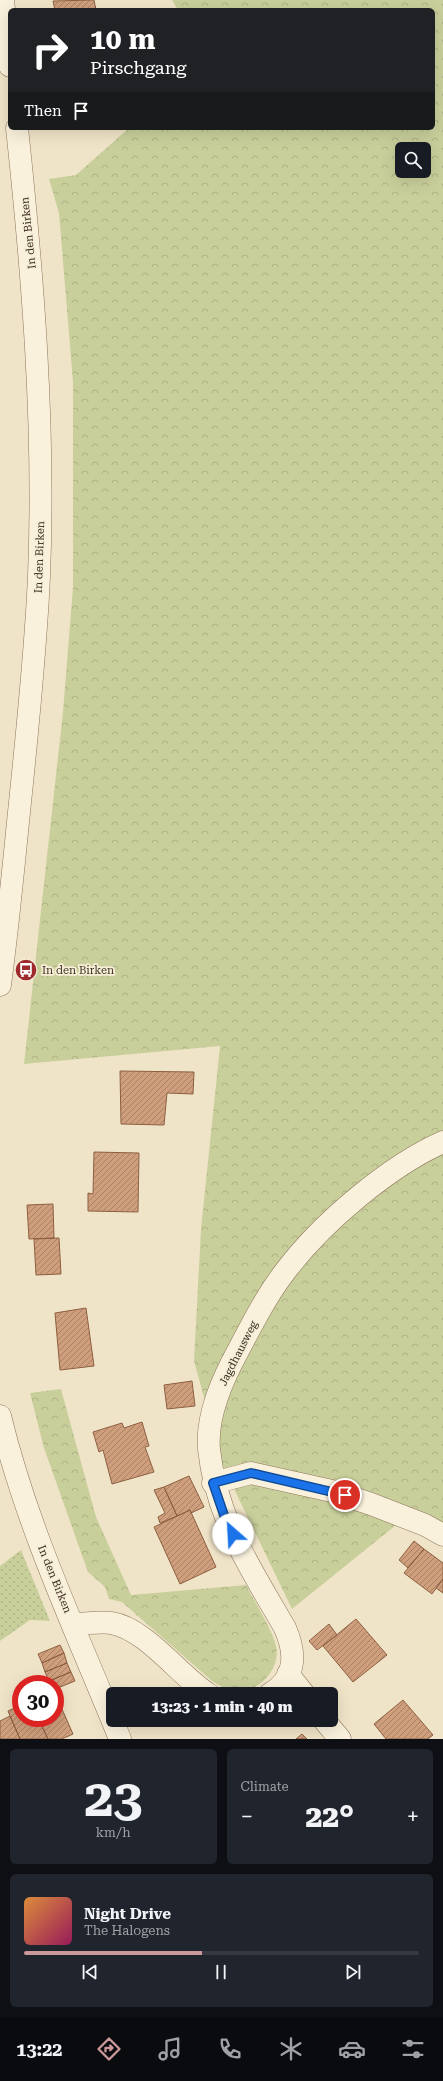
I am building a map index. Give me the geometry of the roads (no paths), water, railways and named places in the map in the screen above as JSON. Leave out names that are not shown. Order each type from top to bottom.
[{"type":"street","points":[[3,0],[8,47]]},
{"type":"street","name":"In den Birken","points":[[0,985],[28,717],[39,576],[37,342],[32,268],[17,130]]},
{"type":"street","name":"Jagdhausweg","points":[[280,1687],[288,1674],[294,1660],[292,1643],[226,1521],[213,1483],[209,1447],[211,1421],[220,1386],[249,1330],[286,1270],[323,1229],[365,1192],[399,1168],[443,1142]]},
{"type":"street","name":"In den Birken","points":[[0,1416],[12,1464],[52,1576],[74,1624],[120,1739]]},
{"type":"street","points":[[213,1483],[251,1473],[324,1490],[371,1504],[425,1525],[443,1535]]},
{"type":"street","points":[[74,1624],[110,1622],[126,1627],[141,1637],[200,1687]]},
{"type":"street","points":[[288,1674],[298,1687]]},
{"type":"street","points":[[330,1727],[340,1739]]},
{"type":"place","name":"In den Birken","points":[[26,970]]}]
